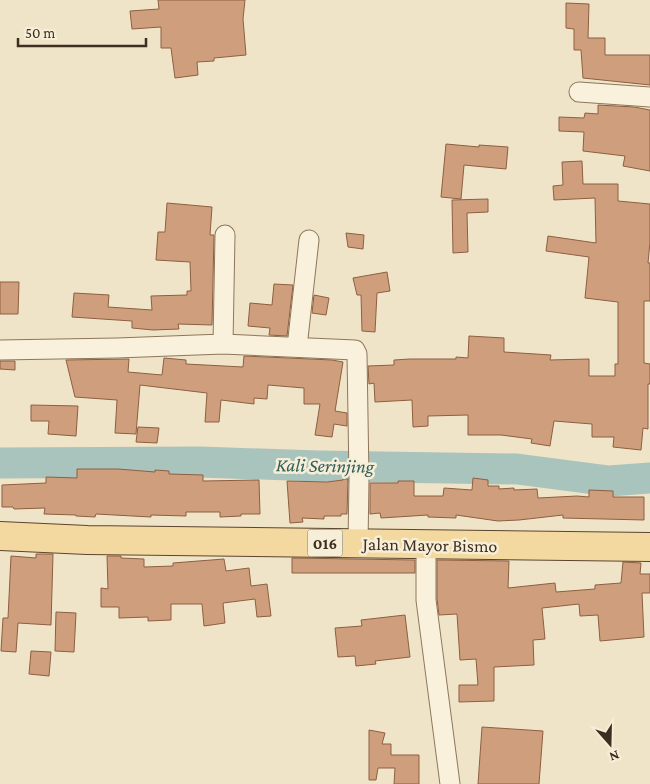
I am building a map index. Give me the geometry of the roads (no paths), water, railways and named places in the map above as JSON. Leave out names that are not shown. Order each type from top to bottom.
[{"type":"main road","name":"Jalan Mayor Bismo","points":[[0,536],[88,540],[650,547]]},
{"type":"street","points":[[579,92],[650,97]]},
{"type":"street","points":[[223,344],[225,235]]},
{"type":"street","points":[[297,347],[309,240]]},
{"type":"street","points":[[0,350],[223,344],[355,350],[357,354],[359,479],[358,544]]},
{"type":"street","points":[[426,545],[426,600],[450,784]]},
{"type":"waterway","name":"Kali Serinjing","points":[[0,463],[200,462],[517,469],[609,481],[650,478]]}]
